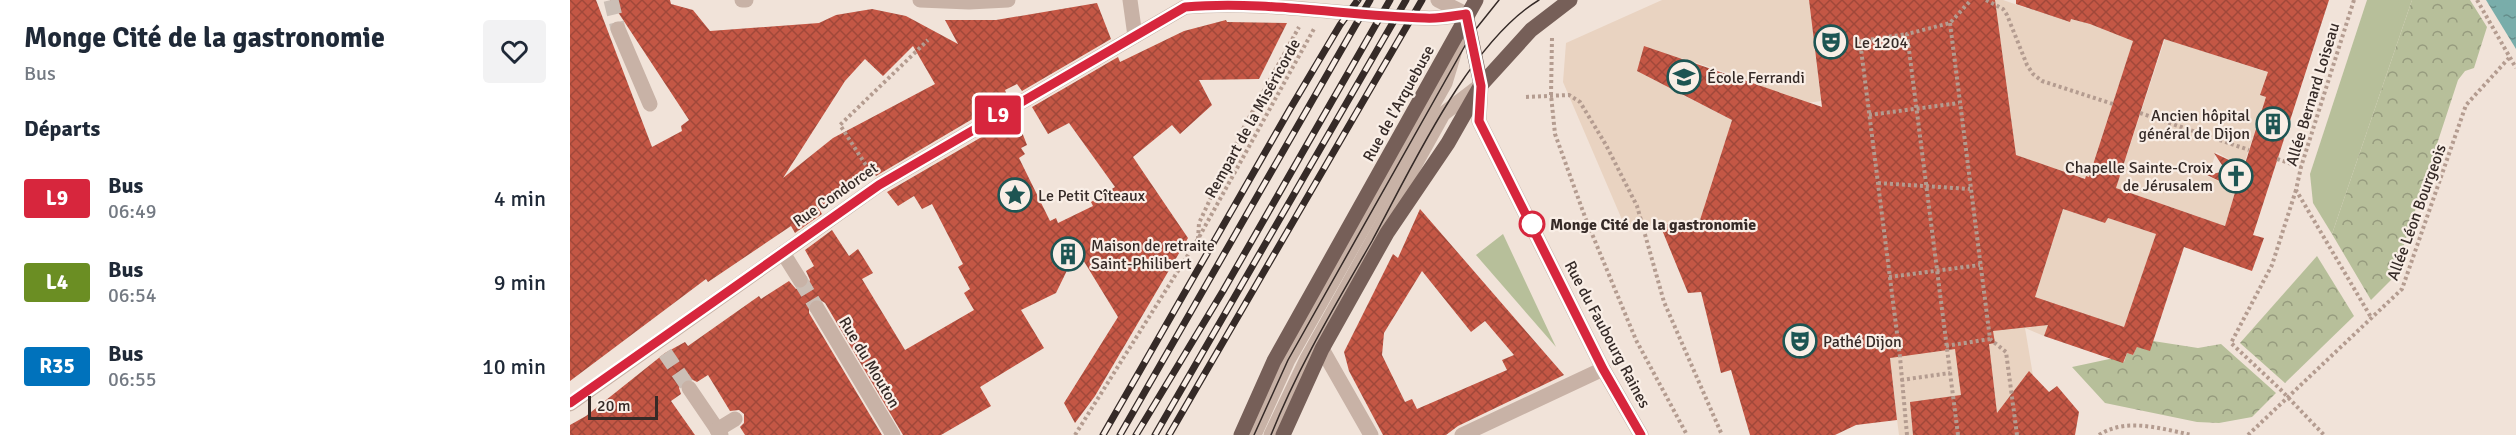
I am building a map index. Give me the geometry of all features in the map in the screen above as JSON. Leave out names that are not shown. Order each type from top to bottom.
[{"type":"main road","points":[[1466,14],[1476,0]]},
{"type":"main road","points":[[1283,435],[1322,348],[1387,233],[1448,143],[1481,86],[1531,30],[1570,0]]},
{"type":"main road","name":"Rue du Faubourg Raines","points":[[1466,14],[1481,86]]},
{"type":"main road","name":"Rue de l'Arquebuse","points":[[1241,435],[1274,361],[1410,120],[1466,14]]},
{"type":"street","points":[[920,0],[969,2],[1008,0]]},
{"type":"street","points":[[1130,0],[1135,36]]},
{"type":"street","points":[[1438,0],[1466,14]]},
{"type":"street","points":[[1186,3],[1300,6],[1425,18],[1466,14]]},
{"type":"street","name":"Rue Condorcet","points":[[570,404],[662,347],[783,253],[879,185],[1135,36],[1186,3]]},
{"type":"street","name":"Rue de l'Arquebuse","points":[[1254,435],[1288,360],[1445,83],[1466,14]]},
{"type":"street","points":[[618,29],[650,104]]},
{"type":"street","points":[[1271,435],[1307,359],[1443,114],[1481,86]]},
{"type":"street","name":"Rue du Faubourg Raines","points":[[1481,86],[1479,121],[1603,369],[1641,435]]},
{"type":"street","points":[[783,253],[800,280]]},
{"type":"street","name":"Rue du Mouton","points":[[817,308],[893,435]]},
{"type":"street","points":[[1322,348],[1371,435]]},
{"type":"street","points":[[1462,435],[1603,369]]},
{"type":"street","points":[[689,388],[719,432],[735,419]]},
{"type":"path","points":[[1907,435],[1860,41],[1907,34],[1950,22],[1971,0]]},
{"type":"path","points":[[1986,0],[2003,9],[2007,15],[2033,74],[2042,81],[2113,104]]},
{"type":"path","name":"Allée Bernard Loiseau","points":[[2354,0],[2301,167],[2296,190],[2372,319]]},
{"type":"path","points":[[2477,0],[2516,68]]},
{"type":"path","name":"Rempart de la Miséricorde","points":[[1198,239],[1199,223],[1203,213],[1245,125],[1300,24],[1300,6]]},
{"type":"path","name":"Rempart de la Miséricorde","points":[[1075,435],[1198,239],[1326,8]]},
{"type":"path","points":[[1950,22],[1990,339],[2006,352],[2017,435]]},
{"type":"path","points":[[1552,34],[1551,95],[1556,134],[1585,217],[1636,340],[1688,435]]},
{"type":"path","points":[[1907,34],[1958,435]]},
{"type":"path","points":[[873,176],[840,125],[927,40]]},
{"type":"path","name":"Allée Léon Bourgeois","points":[[2248,435],[2402,289],[2466,105],[2509,58]]},
{"type":"path","points":[[1526,97],[1569,95],[1580,102],[1612,155],[1637,206],[1664,302],[1722,435]]},
{"type":"path","points":[[1869,115],[1959,103]]},
{"type":"path","points":[[2140,114],[2249,150]]},
{"type":"path","points":[[2277,159],[2301,167]]},
{"type":"path","points":[[1878,183],[1970,189]]},
{"type":"path","points":[[2296,190],[2272,265],[2231,344],[2289,397],[2324,435]]},
{"type":"path","points":[[1889,277],[1980,265]]},
{"type":"path","points":[[1946,346],[1990,339]]},
{"type":"path","points":[[1901,380],[1950,373]]},
{"type":"path","points":[[2099,435],[2117,426],[2149,426],[2192,435]]},
{"type":"green space","points":[[2367,0],[2412,0],[2332,234],[2313,203],[2310,174]]},
{"type":"green space","points":[[2412,0],[2470,0],[2487,27],[2474,68],[2465,71],[2458,80],[2393,278],[2371,300],[2332,234]]},
{"type":"green space","points":[[1503,234],[1556,347],[1476,255]]},
{"type":"green space","points":[[2317,256],[2354,316],[2285,383],[2240,343]]},
{"type":"green space","points":[[2153,341],[2198,348],[2221,344],[2276,393],[2252,417],[2219,423],[2197,422],[2105,403],[2072,367],[2114,358],[2124,362],[2127,353],[2133,355],[2137,347]]},
{"type":"shaded area","points":[[1662,0],[1809,0],[1821,101],[1800,104],[1761,88],[1762,84],[1681,58],[1671,89],[1732,120],[1700,220],[1626,229],[1563,82],[1566,43]]},
{"type":"shaded area","points":[[1961,0],[2003,0],[2029,9],[2074,10],[2090,15],[2087,25],[2093,16],[2109,32],[2136,32],[2089,177],[1998,182],[2057,207],[2105,223],[2108,218],[2156,234],[2124,327],[2044,336],[2025,328],[2043,435],[1899,435],[1847,27]]},
{"type":"shaded area","points":[[2165,39],[2270,73],[2260,95],[2266,97],[2243,167],[2216,152],[2209,174],[2205,175],[2236,189],[2225,226],[2116,188]]},
{"type":"water","points":[[2486,0],[2516,0],[2516,49]]},
{"type":"building","points":[[570,0],[596,0],[652,147],[682,131],[681,126],[689,120],[610,0],[670,0],[671,4],[693,10],[710,31],[819,23],[836,15],[872,9],[906,16],[958,44],[945,20],[996,20],[1097,3],[1111,39],[1022,91],[1017,84],[1005,90],[1008,98],[876,176],[872,171],[837,194],[819,209],[822,214],[795,233],[791,226],[708,282],[706,279],[570,381]],"holes":[[[913,46],[935,84],[833,138],[783,178],[845,81],[865,59],[883,76]]]},
{"type":"building","points":[[1809,0],[1995,0],[2016,155],[2085,179],[2086,176],[2089,177],[2133,41],[2090,24],[2071,19],[2070,22],[2016,4],[2016,0],[2329,0],[2253,235],[2264,238],[2252,271],[2184,247],[2150,351],[2137,347],[2133,355],[2127,353],[2123,363],[2044,336],[2048,325],[1993,331],[1995,343],[1989,344],[1997,413],[2029,371],[2049,392],[2057,386],[2079,412],[2075,435],[1913,435],[1910,402],[1961,395],[1955,349],[1890,358],[1897,420],[1856,425],[1835,435],[1750,435],[1731,370],[1721,373],[1701,292],[1688,293],[1660,225],[1700,220],[1732,120],[1637,71],[1644,46],[1822,107]],"holes":[[[2164,39],[2268,72],[2260,95],[2266,97],[2244,167],[2214,153],[2226,171],[2207,175],[2236,189],[2225,226],[2116,188]],[[2063,209],[2105,223],[2108,218],[2156,234],[2124,327],[2035,297]]]},
{"type":"building","points":[[1226,20],[1227,22],[1287,23],[1259,79],[1199,80],[1212,105],[1180,134],[1172,125],[1133,157],[1188,238],[1095,396],[1075,423],[1064,403],[1118,317],[1077,250],[1056,293],[1021,310],[1044,348],[980,387],[991,406],[941,435],[903,435],[825,303],[817,298],[809,303],[809,313],[882,435],[745,435],[740,427],[744,423],[744,414],[739,410],[730,411],[708,375],[697,382],[689,378],[683,380],[679,388],[681,394],[671,401],[695,435],[570,435],[570,425],[586,416],[665,353],[685,342],[688,346],[759,296],[761,299],[789,281],[796,289],[806,288],[810,280],[806,271],[814,266],[805,250],[832,230],[849,256],[858,249],[873,273],[862,279],[905,350],[974,310],[964,293],[970,289],[958,267],[963,264],[932,204],[922,209],[914,196],[898,206],[887,192],[1016,117],[1027,145],[1021,148],[1025,154],[1019,158],[1050,221],[1056,218],[1058,223],[1093,206],[1091,202],[1115,187],[1069,123],[1048,134],[1032,107],[1118,57],[1120,62],[1184,31]]},
{"type":"building","points":[[1420,209],[1564,375],[1458,426],[1446,435],[1383,435],[1349,371],[1344,352],[1393,254],[1398,258]],"holes":[[[1422,271],[1471,332],[1485,321],[1514,355],[1502,360],[1507,370],[1417,409],[1412,399],[1405,402],[1382,355],[1384,333]]]},
{"type":"tunnel","points":[[611,0],[618,29]]},
{"type":"tunnel","points":[[800,280],[817,308]]},
{"type":"tunnel","points":[[665,353],[689,388]]},
{"type":"tram line","points":[[1254,435],[1288,360],[1471,35],[1499,0]]},
{"type":"tram line","points":[[1271,435],[1318,336],[1444,109],[1489,45],[1513,19],[1539,0]]},
{"type":"railway","points":[[1103,435],[1290,109],[1340,25],[1358,0]]},
{"type":"railway","points":[[1120,435],[1370,0]]},
{"type":"railway","points":[[1136,435],[1223,291],[1390,0]]},
{"type":"railway","points":[[1155,435],[1406,0]]},
{"type":"railway","points":[[1169,435],[1422,0]]},
{"type":"bus line","name":"L9","points":[[570,403],[879,185],[972,130],[1185,7],[1211,2],[1262,3],[1425,18],[1466,14],[1481,86],[1479,121],[1603,369],[1641,435]]},
{"type":"place","name":"Le 1204","points":[[1831,42]]},
{"type":"place","name":"École Ferrandi","points":[[1684,77]]},
{"type":"place","name":"Ancien hôpital général de Dijon","points":[[2273,124]]},
{"type":"place","name":"Chapelle Sainte-Croix de Jérusalem","points":[[2236,176]]},
{"type":"place","name":"Le Petit Cîteaux","points":[[1015,195]]},
{"type":"place","name":"Monge Cité de la gastronomie","points":[[1532,224]]},
{"type":"place","name":"Maison de retraite Saint-Philibert","points":[[1068,254]]},
{"type":"place","name":"Pathé Dijon","points":[[1800,341]]}]
